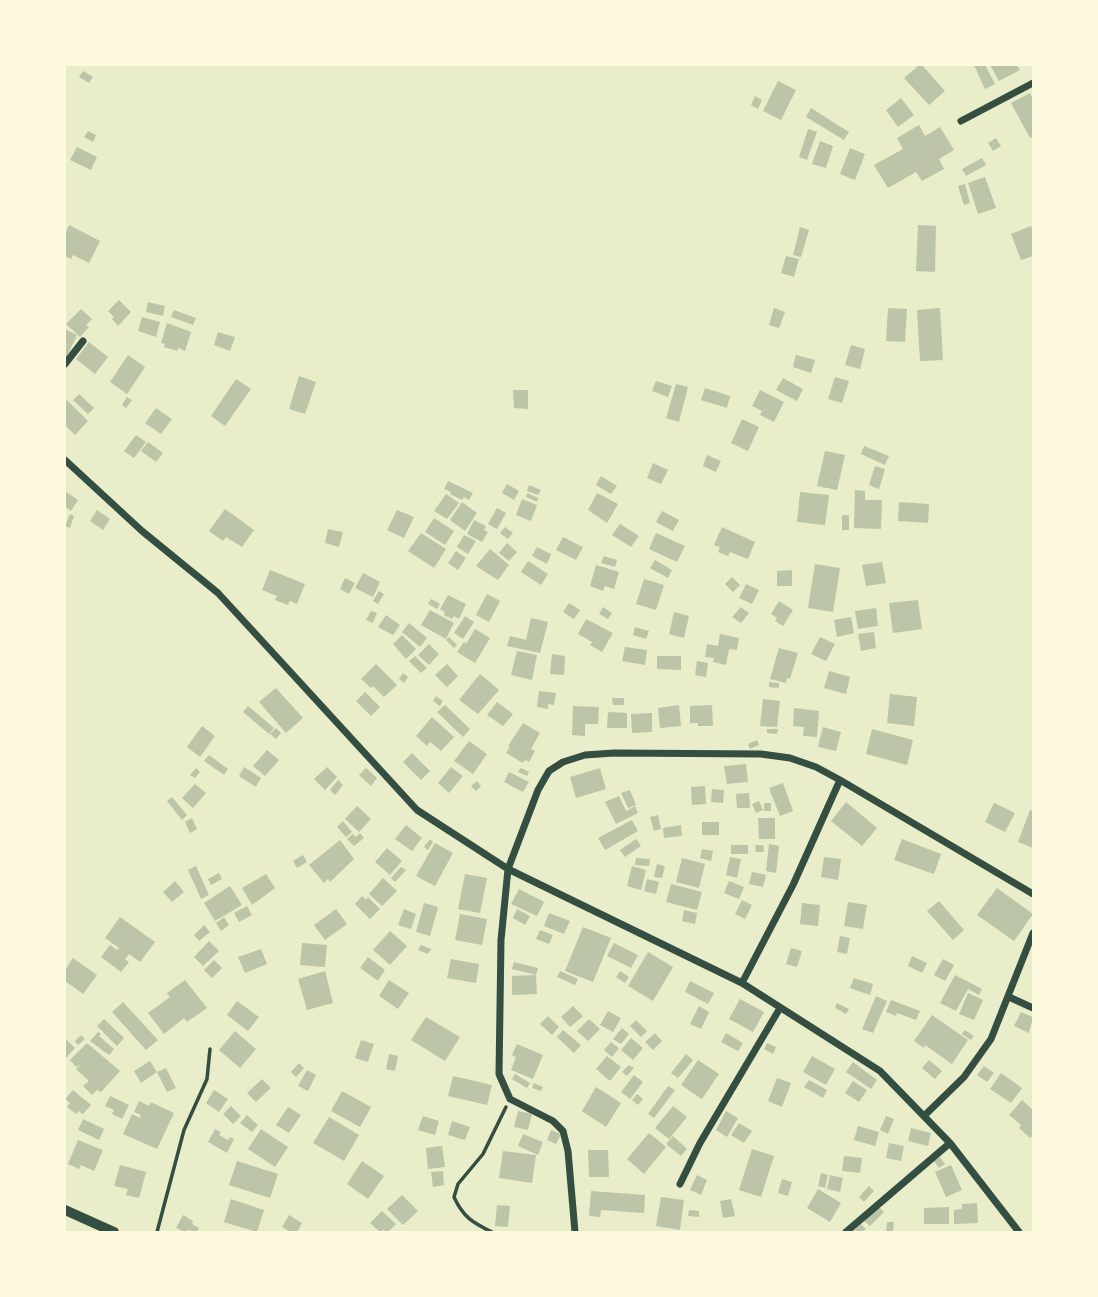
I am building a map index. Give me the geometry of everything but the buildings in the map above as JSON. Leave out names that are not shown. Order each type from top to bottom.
[{"type":"street","points":[[961,121],[1033,83]]},
{"type":"street","points":[[65,364],[83,341]]},
{"type":"street","points":[[65,460],[142,531],[218,593],[417,810],[508,869],[742,983],[880,1070],[950,1143],[1019,1232]]},
{"type":"street","points":[[575,1232],[568,1151],[563,1131],[553,1121],[510,1099],[499,1074],[501,940],[508,869],[538,790],[549,771],[563,762],[584,755],[761,754],[790,758],[816,767],[840,780],[1033,894]]},
{"type":"street","points":[[742,983],[793,885],[840,780]]},
{"type":"street","points":[[925,1115],[971,1068],[991,1039],[1033,933]]},
{"type":"street","points":[[1009,997],[1033,1008]]},
{"type":"street","points":[[680,1184],[700,1143],[780,1009]]},
{"type":"street","points":[[846,1232],[950,1143]]},
{"type":"street","points":[[65,1210],[114,1232]]},
{"type":"path","points":[[158,1232],[184,1130],[207,1079],[210,1049]]},
{"type":"path","points":[[492,1232],[468,1220],[460,1212],[454,1197],[458,1184],[482,1154],[510,1099]]}]
